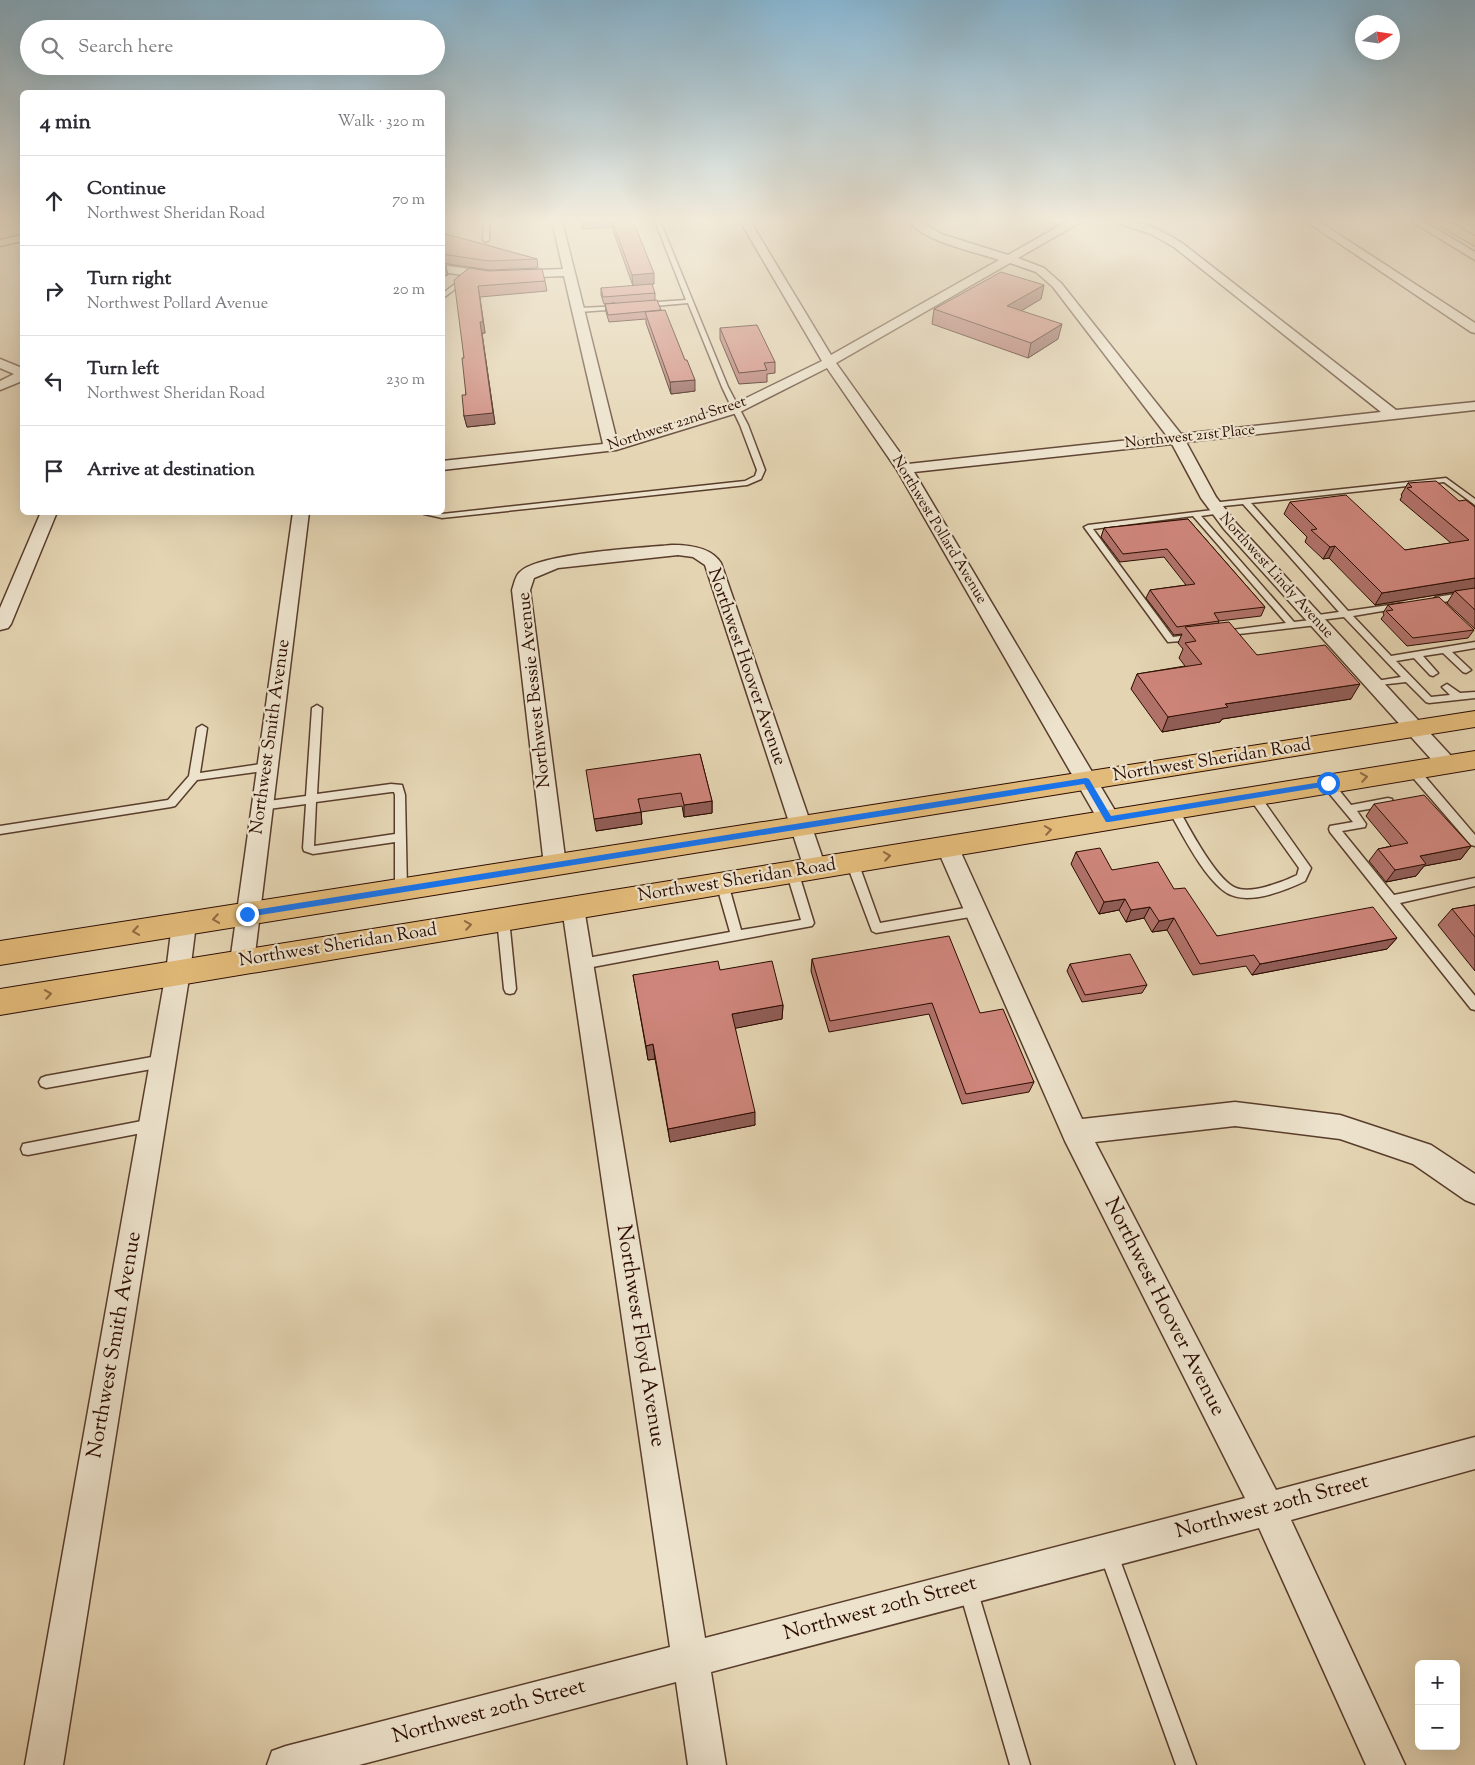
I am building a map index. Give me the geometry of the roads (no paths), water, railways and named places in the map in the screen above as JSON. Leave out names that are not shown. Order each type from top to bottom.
[{"type":"main road","name":"Northwest Sheridan Road","points":[[0,953],[1415,729],[1468,702]]},
{"type":"main road","name":"Northwest Sheridan Road","points":[[0,1002],[1475,760]]},
{"type":"street","points":[[577,303],[612,447]]},
{"type":"street","name":"Northwest Pollard Avenue","points":[[794,303],[829,362],[904,469],[1109,820]]},
{"type":"street","name":"Northwest 22nd Street","points":[[445,466],[612,447],[735,409],[829,362],[931,303]]},
{"type":"street","name":"Northwest Lindy Avenue","points":[[1072,303],[1177,439],[1216,508],[1244,543],[1447,764]]},
{"type":"street","points":[[1252,303],[1393,415]]},
{"type":"street","points":[[1436,303],[1475,329]]},
{"type":"street","points":[[0,363],[20,374]]},
{"type":"street","points":[[0,386],[20,376]]},
{"type":"street","name":"Northwest 21st Place","points":[[904,469],[1475,406]]},
{"type":"street","points":[[1,624],[48,515]]},
{"type":"street","name":"Northwest Smith Avenue","points":[[242,962],[266,767],[301,515]]},
{"type":"street","name":"Northwest Hoover Avenue","points":[[613,556],[691,550],[704,555],[713,563],[800,826],[804,870]]},
{"type":"street","name":"Northwest Bessie Avenue","points":[[554,865],[521,590],[526,575],[538,568],[557,563],[613,556]]},
{"type":"street","name":"Northwest Hoover Avenue","points":[[947,846],[1075,1132],[1268,1509],[1386,1765]]},
{"type":"street","name":"Northwest Floyd Avenue","points":[[573,908],[707,1765]]},
{"type":"street","name":"Northwest Smith Avenue","points":[[44,1765],[178,972],[184,924]]},
{"type":"street","points":[[1075,1132],[1234,1114],[1340,1127],[1421,1154],[1475,1190]]},
{"type":"street","name":"Northwest 20th Street","points":[[286,1765],[1268,1509],[1475,1453]]},
{"type":"lane","points":[[635,306],[664,303]]},
{"type":"lane","points":[[438,515],[747,483],[758,477],[761,470],[744,425],[735,409],[691,303]]},
{"type":"lane","points":[[579,310],[626,306]]},
{"type":"lane","points":[[1409,604],[1292,625],[1170,640],[1088,528],[1194,514],[1245,502],[1446,480],[1475,503]]},
{"type":"lane","points":[[1245,502],[1346,614],[1428,700],[1468,702]]},
{"type":"lane","points":[[1194,514],[1292,625]]},
{"type":"lane","points":[[1449,612],[1431,601],[1475,594]]},
{"type":"lane","points":[[1388,659],[1475,645]]},
{"type":"lane","points":[[1446,650],[1466,670]]},
{"type":"lane","points":[[1416,655],[1433,674]]},
{"type":"lane","points":[[1373,684],[1407,679]]},
{"type":"lane","points":[[1447,687],[1475,705]]},
{"type":"lane","points":[[317,708],[308,848],[313,850],[400,837]]},
{"type":"lane","points":[[0,830],[171,803],[194,777],[202,728]]},
{"type":"lane","points":[[194,777],[266,767]]},
{"type":"lane","points":[[1412,770],[1429,795],[1475,842]]},
{"type":"lane","points":[[1328,783],[1361,824],[1334,830],[1475,1005]]},
{"type":"lane","points":[[261,806],[398,788],[400,795],[401,890]]},
{"type":"lane","points":[[1173,809],[1211,871],[1224,886],[1235,892],[1255,892],[1289,885],[1301,878],[1305,868],[1254,796]]},
{"type":"lane","points":[[1348,809],[1396,801]]},
{"type":"lane","points":[[852,862],[876,928],[976,910]]},
{"type":"lane","points":[[582,964],[808,922],[804,870]]},
{"type":"lane","points":[[1391,900],[1475,882]]},
{"type":"lane","points":[[722,883],[737,935]]},
{"type":"lane","points":[[503,919],[510,989]]},
{"type":"lane","points":[[46,1082],[163,1061]]},
{"type":"lane","points":[[28,1149],[152,1125]]},
{"type":"lane","points":[[1107,1551],[1186,1765]]},
{"type":"lane","points":[[967,1587],[1020,1765]]}]
